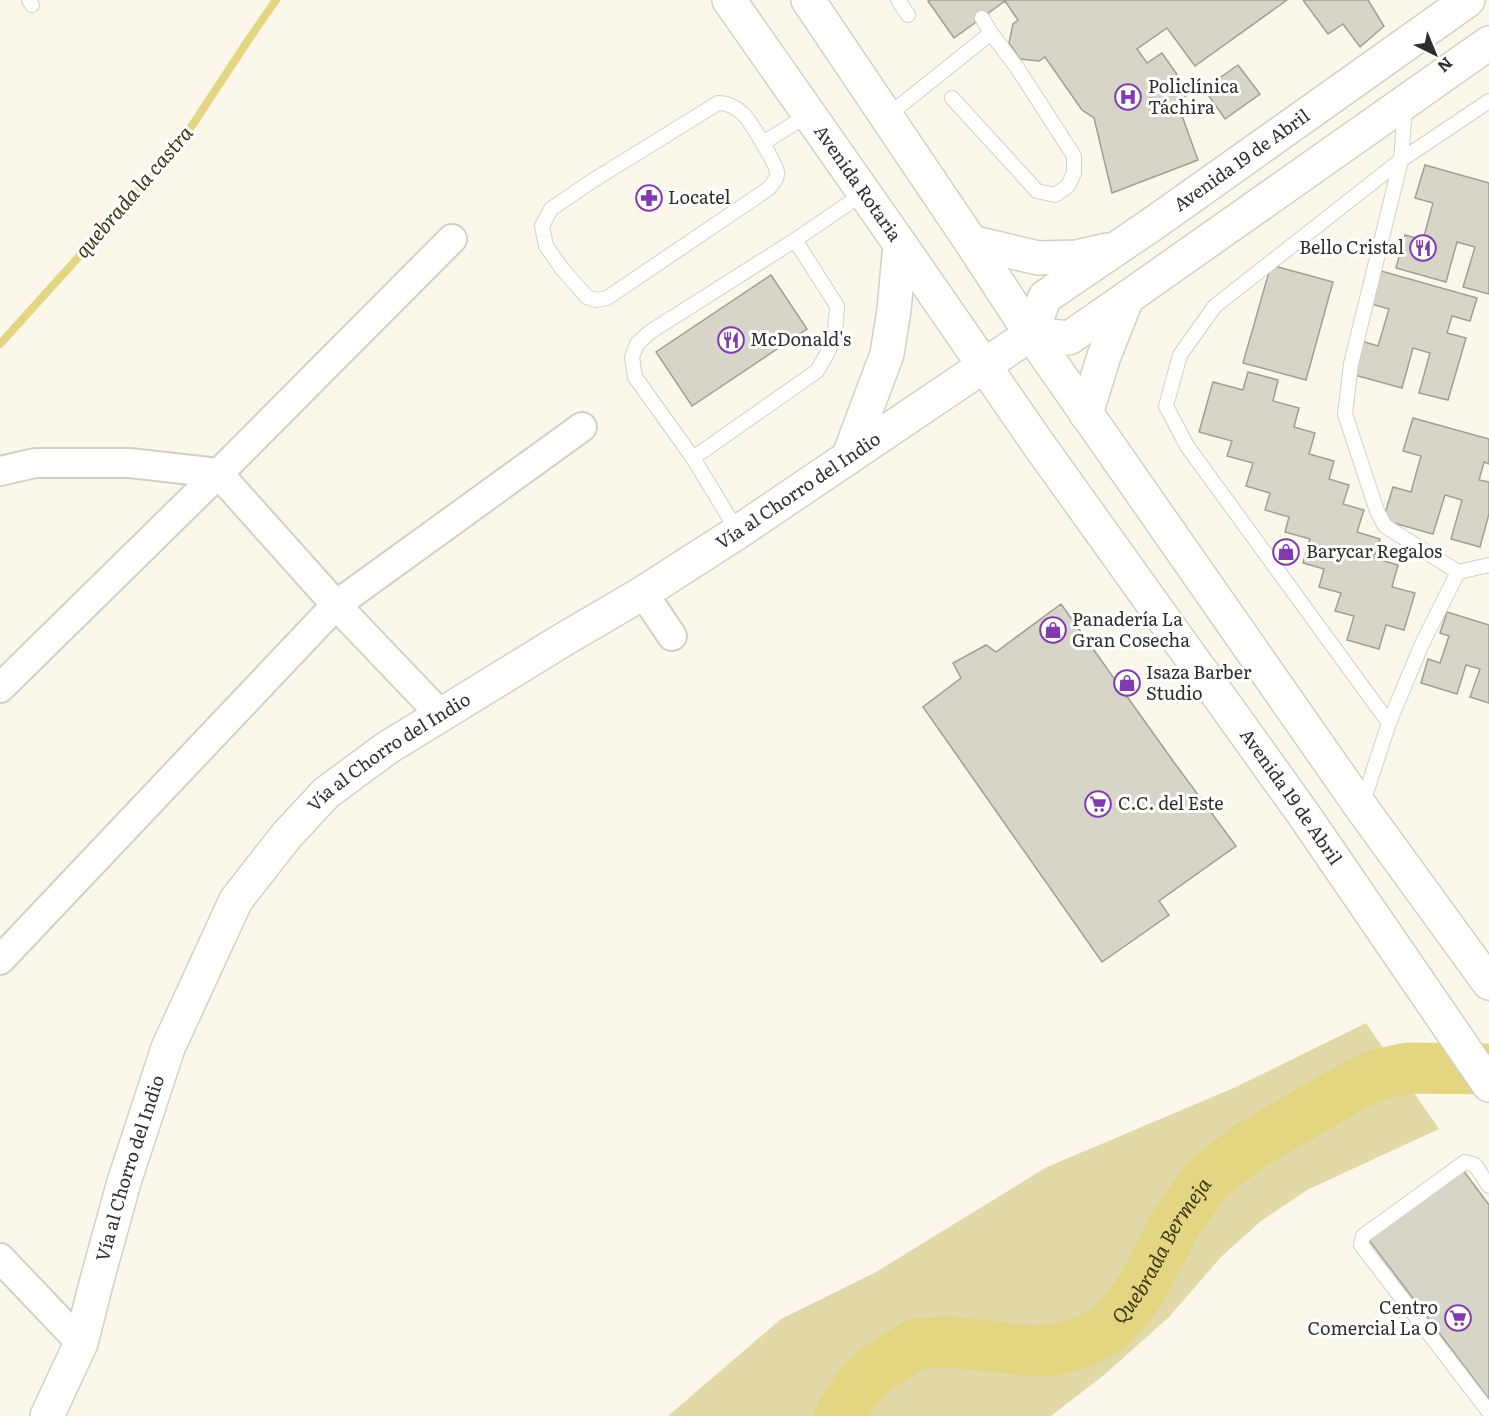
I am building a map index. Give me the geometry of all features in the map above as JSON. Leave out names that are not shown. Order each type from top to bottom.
[{"type":"main road","name":"Avenida Rotaria","points":[[729,0],[984,365]]},
{"type":"main road","points":[[808,0],[1030,334],[1361,807],[1489,983]]},
{"type":"main road","name":"Avenida 19 de Abril","points":[[1030,334],[1045,297],[1468,0]]},
{"type":"main road","points":[[1030,334],[1069,338],[1489,42]]},
{"type":"main road","points":[[971,242],[1038,258],[1076,257],[1119,247]]},
{"type":"main road","points":[[848,458],[887,354],[900,244]]},
{"type":"main road","points":[[1086,414],[1104,356],[1127,298]]},
{"type":"main road","name":"Vía al Chorro del Indio","points":[[47,1416],[81,1343],[124,1182],[168,1048],[236,900],[287,835],[326,793],[387,748],[643,593],[738,532],[1030,334]]},
{"type":"main road","name":"Avenida 19 de Abril","points":[[984,365],[1311,825],[1489,1084]]},
{"type":"street","points":[[0,688],[230,462],[452,238]]},
{"type":"street","points":[[0,960],[336,605],[582,428]]},
{"type":"street","points":[[0,471],[35,463],[130,463],[218,473],[336,605],[441,715]]},
{"type":"street","points":[[643,593],[672,636]]},
{"type":"street","points":[[0,1258],[81,1343]]},
{"type":"lane","points":[[898,0],[908,15]]},
{"type":"lane","points":[[952,98],[1037,191],[1055,195],[1068,186],[1074,173],[1074,156],[982,18]]},
{"type":"lane","points":[[886,117],[992,33]]},
{"type":"lane","points":[[1389,723],[1187,446],[1166,406],[1180,355],[1215,306],[1401,160],[1489,101]]},
{"type":"lane","points":[[1405,102],[1401,160],[1351,364],[1345,414],[1377,511],[1385,526],[1458,572],[1489,565]]},
{"type":"lane","points":[[718,103],[727,103],[744,114],[763,143],[777,172],[775,181],[768,189],[607,298],[596,300],[587,297],[546,246],[542,226],[551,209],[718,103]]},
{"type":"lane","points":[[763,143],[809,114]]},
{"type":"lane","points":[[738,532],[693,458],[635,377],[632,357],[637,344],[650,332],[795,240],[864,193]]},
{"type":"lane","points":[[693,458],[817,371],[828,352],[835,334],[837,306],[795,240]]},
{"type":"lane","points":[[1361,807],[1389,723],[1422,644],[1458,572]]},
{"type":"lane","points":[[1489,1186],[1475,1165],[1465,1162],[1363,1236],[1361,1245],[1489,1412]]},
{"type":"shaded area","points":[[1366,1023],[1439,1129],[1307,1190],[1261,1221],[1221,1257],[1169,1317],[1104,1375],[1051,1416],[668,1416],[781,1319],[876,1272],[1047,1167],[1236,1087]]},
{"type":"building","name":"Policlínica Táchira","points":[[1287,0],[1195,66],[1167,28],[1137,49],[1147,63],[1162,53],[1190,93],[1177,102],[1198,160],[1112,193],[1094,118],[1082,110],[1045,57],[1039,61],[1020,59],[1009,43],[1013,24],[1018,20],[1005,1],[954,38],[928,1]]},
{"type":"building","points":[[1303,0],[1368,0],[1384,26],[1360,47],[1343,24],[1328,34]]},
{"type":"building","points":[[1238,65],[1260,94],[1225,119],[1204,89]]},
{"type":"building","points":[[1425,165],[1489,183],[1489,294],[1463,287],[1475,247],[1457,242],[1446,282],[1396,268],[1405,235],[1423,240],[1433,203],[1415,198]]},
{"type":"building","points":[[1271,265],[1333,282],[1306,380],[1243,363]]},
{"type":"building","points":[[1381,271],[1477,298],[1470,321],[1452,316],[1447,333],[1466,338],[1448,400],[1419,393],[1430,353],[1413,348],[1402,388],[1351,374],[1361,341],[1378,346],[1389,309],[1371,304]]},
{"type":"building","name":"McDonald's","points":[[771,275],[807,329],[692,406],[656,352]]},
{"type":"building","points":[[1248,372],[1278,380],[1273,401],[1299,408],[1294,427],[1315,433],[1309,454],[1334,461],[1329,479],[1349,485],[1343,504],[1364,510],[1357,532],[1380,539],[1374,558],[1398,565],[1392,587],[1415,593],[1404,630],[1386,625],[1379,649],[1347,640],[1354,616],[1335,611],[1341,593],[1319,587],[1324,569],[1303,563],[1310,539],[1285,532],[1289,517],[1265,510],[1270,493],[1246,486],[1253,463],[1227,456],[1232,441],[1199,432],[1213,382],[1243,390]]},
{"type":"building","points":[[1413,418],[1489,439],[1489,464],[1484,462],[1479,480],[1489,482],[1489,514],[1480,547],[1451,539],[1462,500],[1445,495],[1433,534],[1383,520],[1393,487],[1411,492],[1421,456],[1403,451]]},
{"type":"building","name":"C.C. del Este","points":[[1061,604],[1236,846],[1159,901],[1169,915],[1102,962],[923,707],[961,678],[953,663],[986,645],[996,652]]},
{"type":"building","points":[[1447,612],[1489,625],[1489,703],[1470,697],[1480,669],[1466,665],[1457,694],[1421,683],[1428,659],[1440,663],[1449,636],[1440,633]]},
{"type":"building","name":"Centro Comercial La O","points":[[1460,1166],[1489,1205],[1489,1399],[1366,1236]]},
{"type":"waterway","name":"quebrada la castra","points":[[0,344],[178,147],[276,0]]},
{"type":"waterway","name":"Quebrada Bermeja","points":[[840,1416],[857,1388],[876,1369],[916,1344],[950,1342],[1034,1351],[1056,1350],[1081,1343],[1106,1330],[1125,1311],[1142,1288],[1177,1221],[1208,1178],[1251,1145],[1376,1075],[1408,1068],[1489,1069]]},
{"type":"place","name":"Policlínica Táchira","points":[[1128,97]]},
{"type":"place","name":"Locatel","points":[[649,198]]},
{"type":"place","name":"Bello Cristal","points":[[1423,248]]},
{"type":"place","name":"McDonald's","points":[[731,340]]},
{"type":"place","name":"Barycar Regalos","points":[[1286,552]]},
{"type":"place","name":"Panadería La Gran Cosecha","points":[[1053,630]]},
{"type":"place","name":"Isaza Barber Studio","points":[[1127,683]]},
{"type":"place","name":"C.C. del Este","points":[[1098,804]]},
{"type":"place","name":"Centro Comercial La O","points":[[1458,1318]]}]
